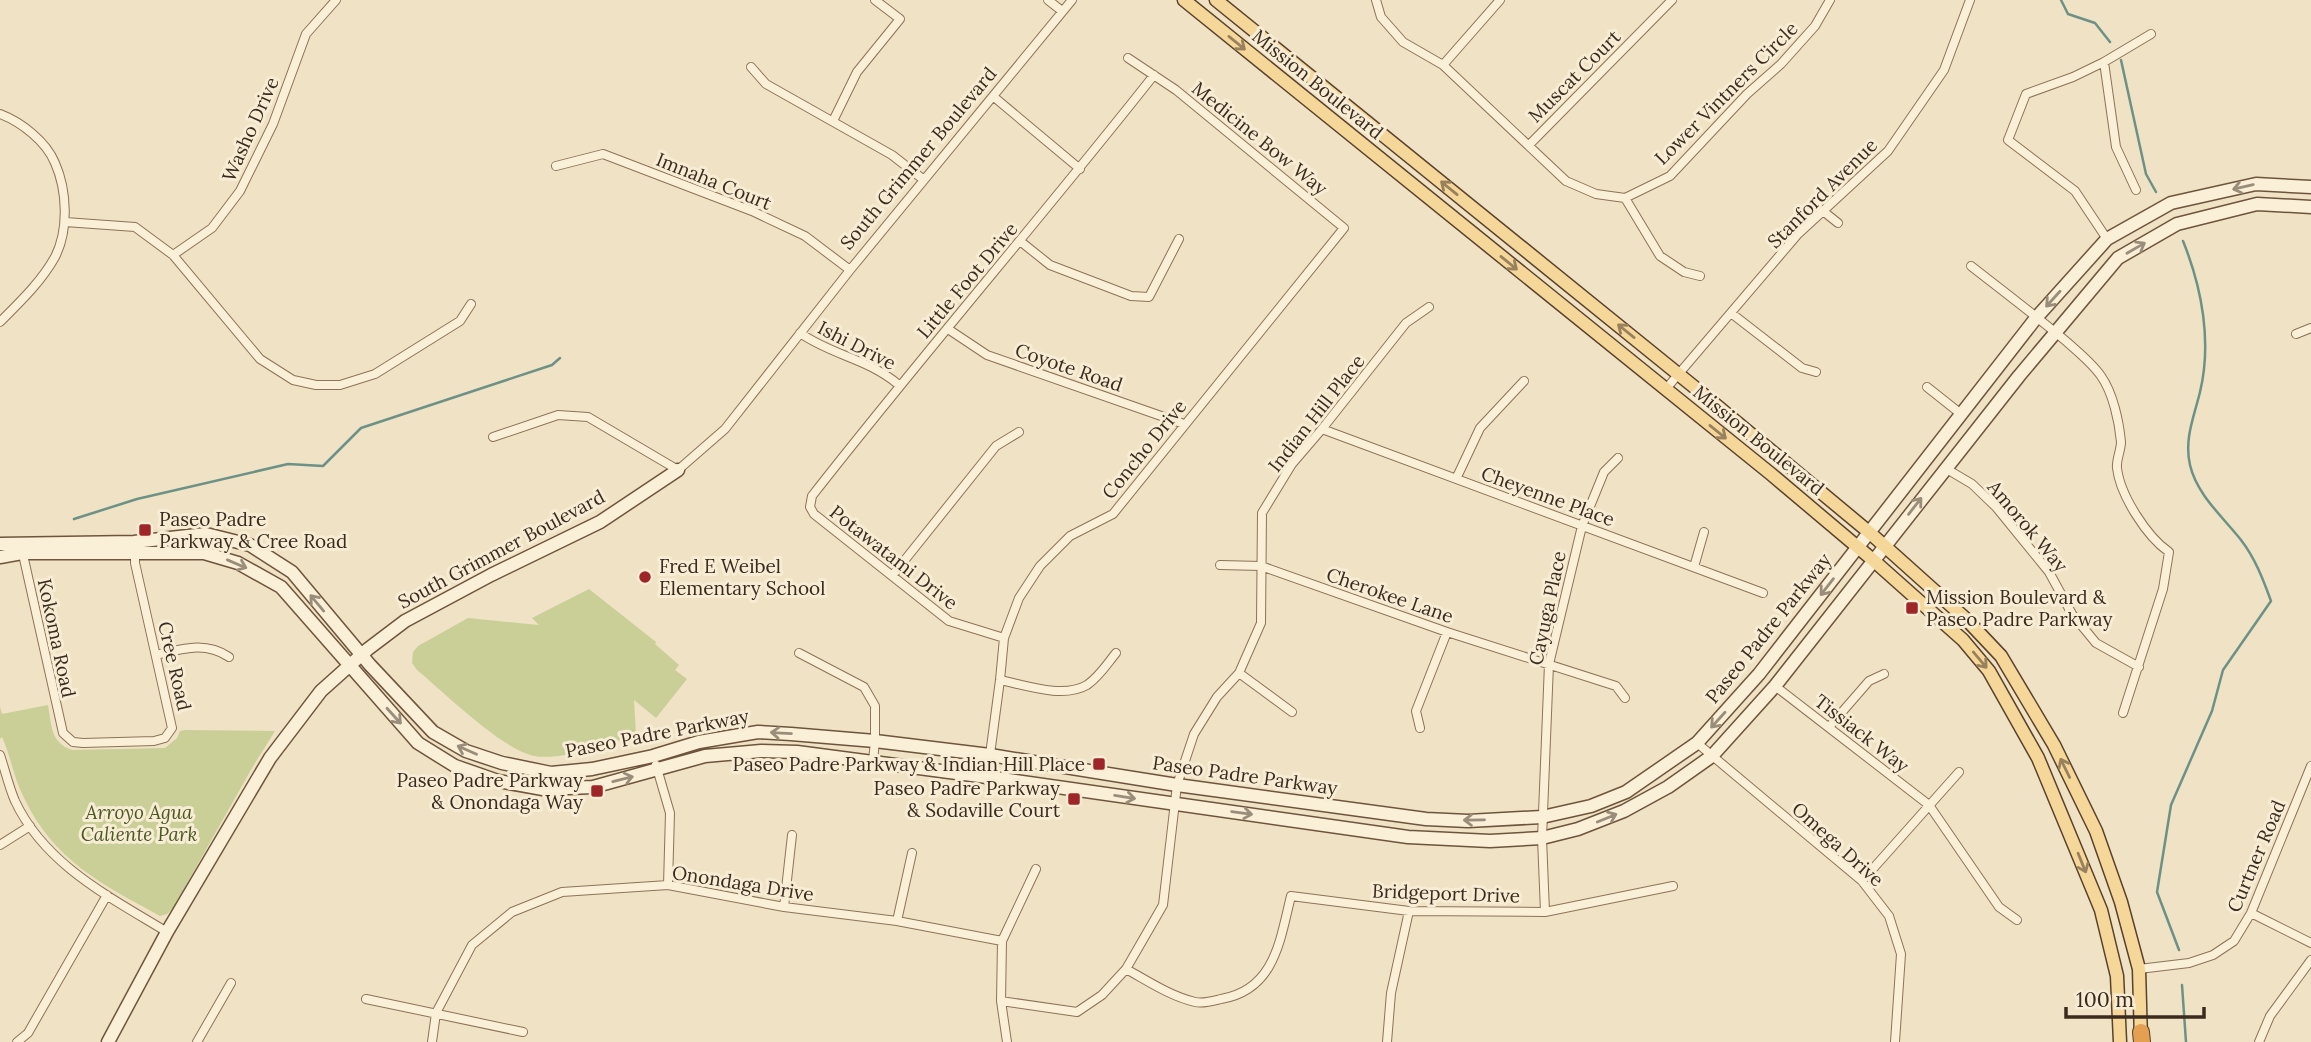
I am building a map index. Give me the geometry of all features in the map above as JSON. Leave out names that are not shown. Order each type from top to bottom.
[{"type":"main road","name":"Mission Boulevard","points":[[1184,0],[1858,547],[1963,640],[1989,671],[2038,758],[2101,910],[2117,976],[2120,1042]]},
{"type":"main road","name":"Mission Boulevard","points":[[1216,0],[1679,374],[1870,533],[1966,619],[2001,656],[2054,745],[2096,831],[2121,902],[2139,969],[2142,1039]]},
{"type":"main road","name":"Paseo Padre Parkway","points":[[135,548],[206,534],[250,545],[292,572],[361,655],[433,732],[466,751],[502,763],[551,773],[592,769],[653,756],[699,742],[758,732],[876,741],[990,755],[1177,785],[1426,818],[1468,821],[1542,817],[1591,806],[1626,792],[1697,743],[1759,674],[2036,318],[2107,239],[2171,203],[2256,184],[2311,187]]},
{"type":"main road","name":"Paseo Padre Parkway","points":[[0,544],[22,548],[135,548],[204,553],[239,564],[281,587],[418,743],[455,766],[498,781],[543,789],[593,787],[705,756],[752,751],[797,752],[1408,836],[1490,841],[1542,838],[1578,829],[1624,811],[1668,787],[1712,756],[1775,686],[1945,468],[2118,258],[2177,224],[2257,204],[2311,207]]},
{"type":"main road","name":"South Grimmer Boulevard","points":[[107,1042],[167,932],[278,747],[321,691],[361,655],[407,620],[600,522],[678,470]]},
{"type":"main road","name":"Paseo Padre Parkway","points":[[0,557],[22,548]]},
{"type":"street","name":"Washo Drive","points":[[173,255],[212,228],[240,191],[273,124],[306,34],[336,0]]},
{"type":"street","points":[[833,121],[857,72],[900,19],[875,0]]},
{"type":"street","points":[[1048,0],[1062,11]]},
{"type":"street","name":"South Grimmer Boulevard","points":[[678,470],[725,429],[850,270],[1072,0]]},
{"type":"street","points":[[1376,0],[1381,17],[1403,42],[1443,65],[1566,181],[1596,194],[1626,198],[1660,256],[1684,272],[1700,276]]},
{"type":"street","points":[[1443,65],[1500,0]]},
{"type":"street","name":"Muscat Court","points":[[1528,145],[1672,0]]},
{"type":"street","name":"Lower Vintners Circle","points":[[1626,198],[1670,176],[1747,94],[1781,64],[1815,26],[1830,0]]},
{"type":"street","name":"Stanford Avenue","points":[[1665,390],[1798,234],[1888,151],[1944,70],[1970,0]]},
{"type":"street","points":[[2107,239],[2075,191],[2008,140],[2026,94],[2073,77],[2151,34]]},
{"type":"street","name":"Medicine Bow Way","points":[[1128,58],[1176,90],[1344,228]]},
{"type":"street","points":[[2104,62],[2116,147],[2136,190]]},
{"type":"street","points":[[751,68],[766,84],[892,155],[924,180]]},
{"type":"street","name":"Little Foot Drive","points":[[810,507],[812,496],[899,385],[1080,169],[1154,75]]},
{"type":"street","points":[[993,97],[1080,169]]},
{"type":"street","points":[[0,114],[28,130],[55,161],[62,189],[65,222],[56,253],[44,275],[0,322]]},
{"type":"street","name":"Imnaha Court","points":[[556,166],[603,154],[752,211],[805,236],[850,270]]},
{"type":"street","points":[[1823,211],[1838,223]]},
{"type":"street","points":[[65,222],[135,227],[173,255],[260,359],[293,380],[316,386],[340,385],[375,374],[460,320],[471,304]]},
{"type":"street","name":"Concho Drive","points":[[987,777],[1004,638],[1019,598],[1040,566],[1070,536],[1113,514],[1344,228]]},
{"type":"street","points":[[1020,241],[1050,265],[1131,296],[1149,297],[1179,239]]},
{"type":"street","points":[[1971,266],[2055,332],[2102,377],[2114,408],[2121,443],[2117,467],[2123,487],[2141,525],[2169,552],[2163,589],[2123,713]]},
{"type":"street","name":"Indian Hill Place","points":[[1001,1001],[1077,1012],[1102,995],[1126,969],[1163,905],[1177,785],[1194,734],[1217,697],[1238,673],[1261,623],[1262,513],[1292,464],[1406,323],[1429,307]]},
{"type":"street","points":[[1731,313],[1802,368],[1816,372]]},
{"type":"street","points":[[2296,334],[2311,328]]},
{"type":"street","name":"Coyote Road","points":[[948,329],[987,355],[1184,424]]},
{"type":"street","name":"Ishi Drive","points":[[800,333],[821,346],[873,366],[899,385]]},
{"type":"street","points":[[1456,479],[1480,428],[1524,381]]},
{"type":"street","points":[[1927,387],[1961,414]]},
{"type":"street","points":[[493,437],[558,415],[587,416],[678,470]]},
{"type":"street","name":"Cheyenne Place","points":[[1322,429],[1763,593]]},
{"type":"street","points":[[892,576],[996,446],[1019,432]]},
{"type":"street","name":"Cayuga Place","points":[[1545,912],[1542,817],[1549,664],[1582,526],[1604,472],[1618,458]]},
{"type":"street","name":"Amorok Way","points":[[1945,468],[1972,485],[1996,508],[2049,572],[2072,614],[2096,643],[2139,667]]},
{"type":"street","name":"Potawatami Drive","points":[[810,507],[814,514],[949,621],[1004,638]]},
{"type":"street","points":[[1694,567],[1704,532]]},
{"type":"street","name":"Kokoma Road","points":[[22,548],[60,725],[67,738]]},
{"type":"street","name":"Cree Road","points":[[67,738],[83,744],[154,741],[165,738],[172,728],[135,562],[135,548]]},
{"type":"street","name":"Cherokee Lane","points":[[1220,565],[1261,566],[1447,632],[1616,686],[1625,698]]},
{"type":"street","points":[[1419,728],[1416,711],[1447,632]]},
{"type":"street","points":[[156,655],[198,646],[218,649],[229,657]]},
{"type":"street","points":[[799,653],[864,687],[875,706],[876,741],[873,761]]},
{"type":"street","points":[[1000,680],[1056,691],[1070,691],[1086,686],[1101,673],[1116,653]]},
{"type":"street","points":[[1238,673],[1292,712]]},
{"type":"street","points":[[1829,727],[1868,681],[1884,674]]},
{"type":"street","name":"Tissiack Way","points":[[1775,686],[1929,806],[1999,907],[2017,920]]},
{"type":"street","name":"Omega Drive","points":[[1697,743],[1862,881],[1889,916],[1901,954],[1895,1042]]},
{"type":"street","points":[[0,755],[3,773],[15,801],[30,826],[61,862],[78,877],[167,932]]},
{"type":"street","points":[[653,756],[670,813],[668,886]]},
{"type":"street","name":"Curtner Road","points":[[2139,969],[2189,963],[2213,955],[2234,941],[2251,913],[2311,766]]},
{"type":"street","points":[[1862,881],[1959,772]]},
{"type":"street","points":[[0,845],[30,826]]},
{"type":"street","points":[[784,907],[792,835]]},
{"type":"street","points":[[897,921],[912,853]]},
{"type":"street","points":[[1007,1042],[1001,1001],[1002,941],[1036,869]]},
{"type":"street","name":"Onondaga Drive","points":[[432,1042],[436,1013],[471,945],[512,912],[562,892],[668,886],[784,907],[897,921],[1002,941]]},
{"type":"street","name":"Bridgeport Drive","points":[[1126,969],[1174,995],[1198,1003],[1235,997],[1260,981],[1277,951],[1291,896],[1409,911],[1545,912],[1673,886]]},
{"type":"street","points":[[17,1042],[27,1033],[107,895]]},
{"type":"street","points":[[1387,1042],[1391,993],[1409,911]]},
{"type":"street","points":[[2251,913],[2311,943]]},
{"type":"street","points":[[2259,1042],[2270,1016],[2311,960]]},
{"type":"street","points":[[197,1042],[231,983]]},
{"type":"street","points":[[366,999],[523,1032]]},
{"type":"green space","points":[[589,589],[656,642],[655,644],[679,665],[675,670],[687,679],[656,718],[634,700],[636,734],[572,754],[545,757],[522,752],[458,706],[412,663],[413,652],[418,646],[468,618],[539,625],[532,618]]},
{"type":"green space","name":"Arroyo Agua Caliente Park","points":[[48,705],[56,738],[72,750],[165,748],[177,738],[180,731],[185,730],[275,731],[173,908],[167,914],[160,916],[82,869],[65,855],[36,820],[21,791],[2,737],[0,739],[0,707],[2,714]]},
{"type":"waterway","points":[[2061,0],[2068,14],[2095,23],[2110,42]]},
{"type":"waterway","points":[[2121,60],[2146,174],[2156,192]]},
{"type":"waterway","points":[[2179,950],[2157,892],[2171,805],[2212,711],[2223,670],[2271,601],[2250,554],[2204,496],[2190,465],[2189,437],[2203,373],[2205,335],[2200,296],[2183,241]]},
{"type":"waterway","points":[[74,519],[137,499],[288,464],[323,466],[361,428],[552,365],[560,358]]},
{"type":"waterway","points":[[2182,985],[2186,1042]]},
{"type":"place","name":"Paseo Padre Parkway & Cree Road","points":[[145,530]]},
{"type":"place","name":"Fred E Weibel Elementary School","points":[[645,577]]},
{"type":"place","name":"Mission Boulevard & Paseo Padre Parkway","points":[[1912,608]]},
{"type":"place","name":"Paseo Padre Parkway & Indian Hill Place","points":[[1099,764]]},
{"type":"place","name":"Paseo Padre Parkway & Onondaga Way","points":[[597,791]]},
{"type":"place","name":"Paseo Padre Parkway & Sodaville Court","points":[[1074,799]]}]
